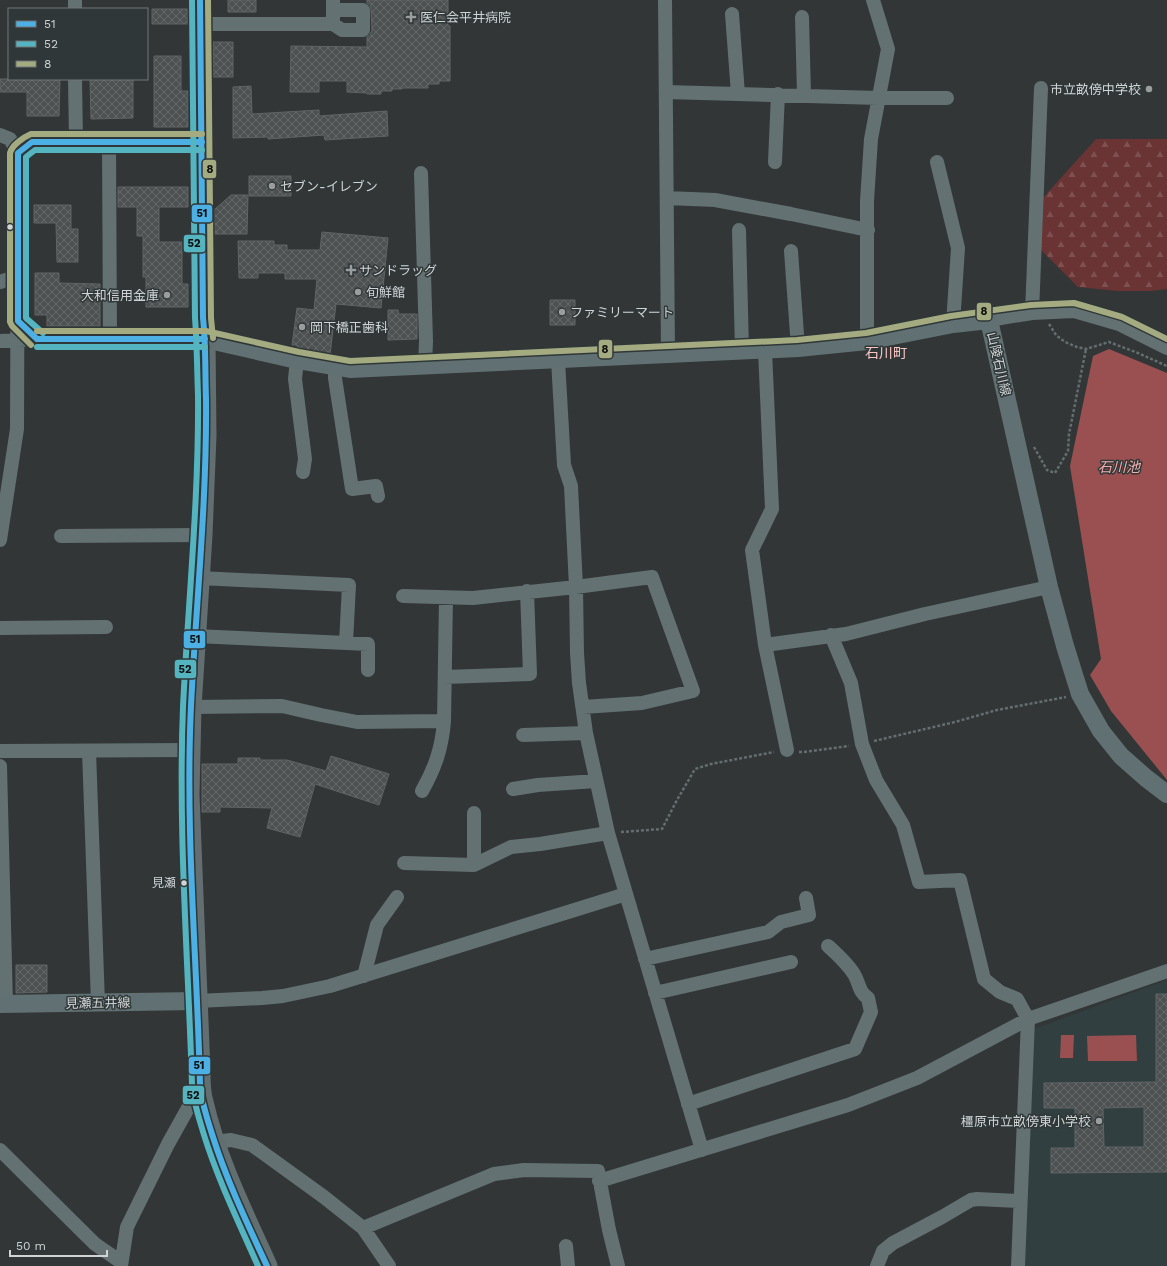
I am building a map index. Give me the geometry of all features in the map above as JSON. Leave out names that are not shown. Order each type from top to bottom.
[{"type":"highway","points":[[200,0],[203,318],[205,339],[206,436],[202,535],[189,750],[189,795],[201,1090],[202,1101],[214,1142],[229,1181],[267,1266]]},
{"type":"main road","name":"山陵石川線","points":[[37,339],[205,339],[296,360],[350,369],[798,348],[867,341],[953,324],[989,320],[1049,587],[1080,694],[1101,730],[1121,756],[1167,794]]},
{"type":"main road","name":"見瀬五井線","points":[[3,1004],[197,1000]]},
{"type":"street","points":[[665,0],[668,354]]},
{"type":"street","points":[[867,341],[868,201],[871,139],[888,49],[874,0]]},
{"type":"street","points":[[201,24],[333,24],[342,30],[363,30],[363,10],[333,5],[333,24]]},
{"type":"street","points":[[732,14],[738,94]]},
{"type":"street","points":[[802,17],[804,95]]},
{"type":"street","points":[[75,80],[76,142]]},
{"type":"street","points":[[1039,312],[1041,88]]},
{"type":"street","points":[[666,92],[879,98],[947,98]]},
{"type":"street","points":[[775,162],[778,94]]},
{"type":"street","points":[[0,135],[10,139],[18,153],[17,429],[0,540]]},
{"type":"street","points":[[18,153],[32,142],[202,142]]},
{"type":"street","points":[[110,142],[110,339]]},
{"type":"street","points":[[937,162],[958,248],[953,324]]},
{"type":"street","points":[[421,173],[426,341],[425,366]]},
{"type":"street","points":[[667,198],[715,200],[868,230]]},
{"type":"street","points":[[739,230],[742,350]]},
{"type":"street","points":[[791,250],[798,348]]},
{"type":"street","points":[[0,282],[10,279],[18,272]]},
{"type":"street","points":[[989,320],[1039,312],[1074,311],[1119,324],[1167,348]]},
{"type":"street","points":[[18,321],[37,339]]},
{"type":"street","points":[[0,341],[37,339]]},
{"type":"street","points":[[765,350],[772,509],[752,550],[765,645],[787,750]]},
{"type":"street","points":[[296,360],[295,379],[305,458],[304,472]]},
{"type":"street","points":[[558,360],[564,465],[571,486],[576,587],[577,653],[586,733],[608,833],[702,1150]]},
{"type":"street","points":[[335,366],[335,378],[352,489],[376,486],[378,496]]},
{"type":"street","points":[[61,536],[202,535]]},
{"type":"street","points":[[403,596],[473,598],[652,577],[693,691],[642,703],[582,707]]},
{"type":"street","points":[[199,578],[349,585],[346,643]]},
{"type":"street","points":[[765,645],[846,634],[924,614],[1049,587]]},
{"type":"street","points":[[445,677],[530,674],[527,591]]},
{"type":"street","points":[[422,791],[432,772],[440,748],[444,722],[446,598]]},
{"type":"street","points":[[0,628],[106,627]]},
{"type":"street","points":[[831,635],[850,683],[862,744],[876,780],[903,826],[919,882],[960,880],[984,979],[1000,992],[1017,999],[1028,1020],[1018,1266]]},
{"type":"street","points":[[195,636],[368,644],[368,670]]},
{"type":"street","points":[[191,708],[282,706],[357,722],[444,722]]},
{"type":"street","points":[[523,735],[586,733]]},
{"type":"street","points":[[0,751],[189,750]]},
{"type":"street","points":[[89,751],[98,1003]]},
{"type":"street","points":[[0,766],[3,1004]]},
{"type":"street","points":[[513,789],[538,785],[596,781]]},
{"type":"street","points":[[474,812],[474,865]]},
{"type":"street","points":[[404,863],[474,865],[510,847],[540,844],[608,833]]},
{"type":"street","points":[[197,1000],[283,996],[330,986],[626,894]]},
{"type":"street","points":[[364,976],[377,925],[398,897]]},
{"type":"street","points":[[645,959],[768,932],[781,922],[809,916],[806,898]]},
{"type":"street","points":[[688,1104],[855,1049],[870,1012],[868,998],[862,994],[855,976],[845,962],[828,946]]},
{"type":"street","points":[[655,993],[791,962]]},
{"type":"street","points":[[599,1180],[848,1105],[910,1081],[1028,1020],[1167,971]]},
{"type":"street","points":[[0,1150],[95,1244],[121,1264],[127,1227],[168,1144],[192,1101],[201,1090]]},
{"type":"street","points":[[214,1142],[231,1140],[252,1145],[324,1197],[363,1228],[388,1266]]},
{"type":"street","points":[[363,1228],[494,1174],[524,1170],[598,1171],[609,1230],[618,1266]]},
{"type":"street","points":[[877,1266],[883,1250],[971,1200],[1020,1201]]},
{"type":"street","points":[[566,1246],[568,1266]]},
{"type":"path","points":[[1039,312],[1056,334],[1065,342],[1086,349],[1109,342],[1167,366]]},
{"type":"path","points":[[1015,437],[1031,442],[1047,470],[1055,473],[1068,451],[1086,349]]},
{"type":"path","points":[[608,833],[662,829],[695,769],[712,764],[787,750],[804,752],[862,744],[908,734],[997,710],[1080,694]]},
{"type":"shaded area","name":"橿原市立畝傍東小学校","points":[[1167,980],[1167,1266],[1024,1266],[1034,1029]]},
{"type":"green space","points":[[1096,139],[1167,139],[1167,289],[1151,291],[1117,291],[1078,287],[1041,250],[1041,200]]},
{"type":"water","name":"石川池","points":[[1109,349],[1167,373],[1167,780],[1111,711],[1090,675],[1101,659],[1070,466],[1093,356]]},
{"type":"water","points":[[1061,1035],[1074,1035],[1073,1058],[1060,1058]]},
{"type":"water","points":[[1136,1035],[1137,1061],[1088,1061],[1087,1036]]},
{"type":"building","points":[[228,0],[256,0],[256,12],[228,12]]},
{"type":"building","points":[[367,0],[448,0],[448,26],[450,26],[450,81],[439,81],[439,84],[428,84],[428,88],[402,88],[392,89],[392,91],[381,91],[381,94],[367,94],[347,92],[347,81],[319,81],[319,92],[290,92],[291,46],[367,47],[367,37],[370,35],[372,30],[371,10]]},
{"type":"building","points":[[152,9],[188,9],[188,24],[152,24]]},
{"type":"building","points":[[213,42],[233,42],[233,77],[213,77]]},
{"type":"building","points":[[154,56],[181,56],[181,91],[188,91],[188,127],[154,127]]},
{"type":"building","points":[[0,79],[60,80],[59,116],[27,116],[27,92],[0,92]]},
{"type":"building","points":[[90,80],[133,80],[133,118],[91,119]]},
{"type":"building","points":[[251,86],[252,114],[319,110],[319,116],[387,111],[388,136],[325,140],[324,135],[268,139],[268,137],[233,138],[233,87]]},
{"type":"building","points":[[249,176],[291,176],[291,196],[249,196]]},
{"type":"building","points":[[118,187],[188,187],[188,207],[159,207],[159,242],[182,242],[182,284],[188,284],[188,307],[146,307],[146,277],[143,277],[143,236],[137,236],[137,207],[118,207]]},
{"type":"building","points":[[231,195],[248,195],[247,234],[215,234],[214,210]]},
{"type":"building","points":[[34,205],[71,205],[71,229],[78,229],[78,262],[57,262],[56,223],[34,223]]},
{"type":"building","points":[[322,232],[388,238],[381,308],[336,304],[330,355],[298,349],[297,345],[292,345],[297,308],[314,310],[317,279],[285,279],[285,273],[258,273],[258,278],[239,278],[238,241],[274,241],[274,245],[287,245],[287,250],[320,250]]},
{"type":"building","points":[[35,273],[59,273],[59,283],[100,284],[100,326],[47,326],[47,315],[35,315]]},
{"type":"building","name":"ファミリーマート","points":[[550,300],[575,300],[575,325],[550,325]]},
{"type":"building","points":[[388,310],[398,310],[399,314],[417,314],[417,339],[388,340]]},
{"type":"building","points":[[331,756],[389,774],[379,805],[315,784],[300,837],[267,828],[272,808],[220,807],[220,812],[202,812],[202,764],[238,764],[238,758],[260,758],[260,760],[287,760],[326,771]]},
{"type":"building","points":[[16,965],[47,965],[47,992],[16,993]]},
{"type":"building","points":[[1156,994],[1167,994],[1167,1172],[1051,1173],[1051,1148],[1075,1148],[1075,1108],[1044,1108],[1044,1083],[1156,1082]],"holes":[[[1144,1107],[1144,1147],[1104,1147],[1103,1108]]]},
{"type":"transit line","name":"52","points":[[192,0],[195,318],[197,347],[198,434],[195,512],[183,707],[182,754],[184,895],[192,1084],[196,1110],[210,1152],[229,1201],[258,1266]]},
{"type":"transit line","name":"51","points":[[200,0],[203,318],[205,338],[206,438],[203,515],[191,706],[189,800],[200,1084],[206,1116],[224,1168],[237,1201],[267,1266]]},
{"type":"transit line","name":"8","points":[[208,0],[211,318],[213,338]]},
{"type":"transit line","name":"8","points":[[31,345],[12,326],[10,322],[10,153],[13,147],[22,139],[31,134],[202,134]]},
{"type":"transit line","name":"51","points":[[37,339],[18,321],[18,153],[32,142],[202,142]]},
{"type":"transit line","name":"52","points":[[43,333],[26,318],[26,157],[35,150],[202,150]]},
{"type":"transit line","name":"8","points":[[37,331],[206,331],[299,352],[350,361],[797,340],[866,333],[951,316],[1031,305],[1074,303],[1122,317],[1167,339]]},
{"type":"transit line","name":"51","points":[[37,339],[205,339]]},
{"type":"transit line","name":"52","points":[[37,347],[205,347]]},
{"type":"place","name":"医仁会平井病院","points":[[411,17]]},
{"type":"place","name":"市立畝傍中学校","points":[[1149,89]]},
{"type":"place","name":"セブン-イレブン","points":[[272,186]]},
{"type":"place","name":"サンドラッグ","points":[[351,270]]},
{"type":"place","name":"旬鮮館","points":[[358,292]]},
{"type":"place","name":"大和信用金庫","points":[[167,295]]},
{"type":"place","name":"ファミリーマート","points":[[562,312]]},
{"type":"place","name":"岡下橋正歯科","points":[[302,327]]},
{"type":"place","name":"見瀬","points":[[184,883]]},
{"type":"place","name":"橿原市立畝傍東小学校","points":[[1099,1121]]},
{"type":"district","name":"石川町","points":[[886,353]]}]
